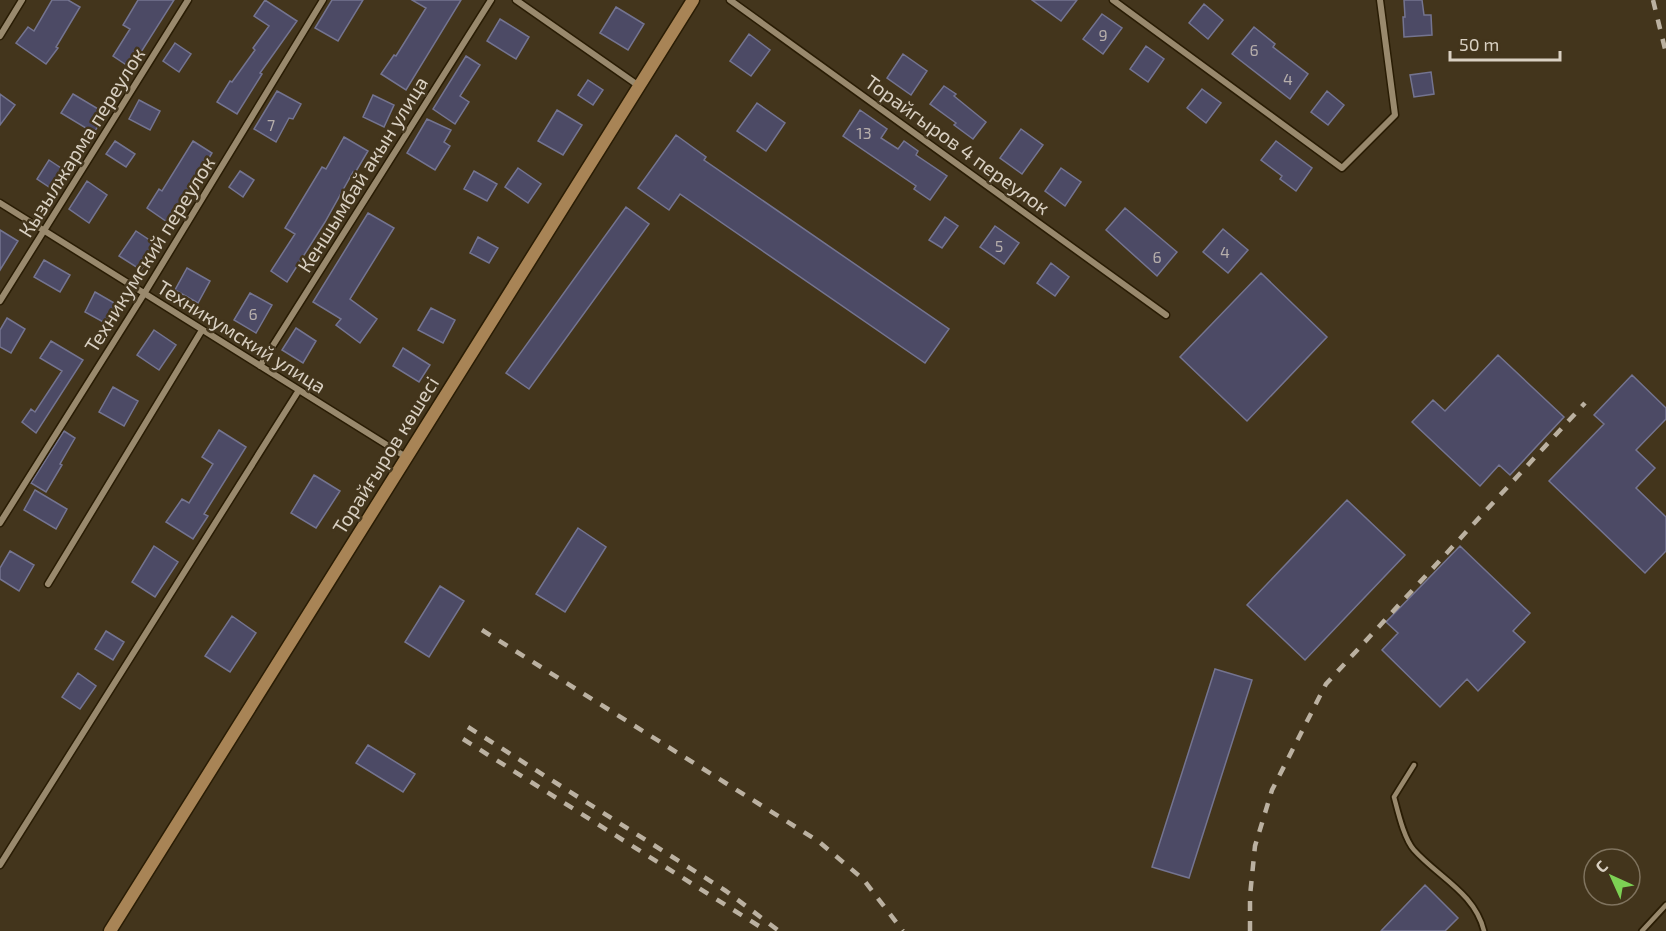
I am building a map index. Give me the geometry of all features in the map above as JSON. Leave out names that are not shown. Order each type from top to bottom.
[{"type":"street","points":[[0,36],[22,0]]},
{"type":"street","name":"Кызылжарма переулок","points":[[0,301],[188,0]]},
{"type":"street","name":"Техникумский переулок","points":[[0,524],[144,294],[323,0]]},
{"type":"street","name":"Кеншымбай акын улица","points":[[260,366],[491,0]]},
{"type":"street","points":[[516,0],[639,86]]},
{"type":"street","name":"Торайғыров көшесі","points":[[110,931],[693,0]]},
{"type":"street","name":"Торайгыров 4 переулок","points":[[730,0],[1166,315]]},
{"type":"street","points":[[1113,0],[1342,168],[1395,115],[1380,0]]},
{"type":"street","name":"Техникумский улица","points":[[0,203],[407,457]]},
{"type":"street","points":[[48,584],[202,330]]},
{"type":"street","points":[[0,865],[299,390]]},
{"type":"lane","points":[[1414,765],[1394,797],[1412,848],[1457,887],[1481,920],[1484,931]]},
{"type":"lane","points":[[1641,931],[1666,905]]},
{"type":"building","points":[[52,0],[68,0],[80,7],[56,47],[58,48],[46,64],[16,43],[28,27],[34,31]]},
{"type":"building","points":[[138,0],[174,0],[131,68],[113,56],[130,29],[123,25]]},
{"type":"building","points":[[265,0],[297,21],[260,73],[262,74],[237,114],[217,102],[230,81],[232,82],[255,50],[253,48],[269,26],[254,16]]},
{"type":"building","points":[[332,0],[363,0],[338,41],[315,28]]},
{"type":"building","points":[[412,0],[461,0],[406,90],[381,74],[394,55],[396,56],[426,8]]},
{"type":"building","points":[[1032,0],[1077,0],[1061,21]]},
{"type":"building","points":[[1404,0],[1422,0],[1424,15],[1431,15],[1432,35],[1404,37]]},
{"type":"building","points":[[1204,4],[1223,20],[1208,39],[1189,23]]},
{"type":"building","points":[[616,7],[644,24],[628,50],[600,33]]},
{"type":"building","points":[[1102,14],[1122,28],[1103,54],[1083,39]]},
{"type":"building","points":[[500,19],[529,37],[516,59],[487,41]]},
{"type":"building","points":[[1254,27],[1275,44],[1273,47],[1308,74],[1290,99],[1232,54]]},
{"type":"building","points":[[749,34],[770,50],[751,76],[730,61]]},
{"type":"building","points":[[175,43],[191,54],[179,72],[163,61]]},
{"type":"building","points":[[1146,46],[1164,59],[1148,82],[1130,69]]},
{"type":"building","points":[[903,54],[927,71],[911,95],[887,78]]},
{"type":"building","points":[[466,56],[480,65],[460,96],[469,102],[455,124],[433,109]]},
{"type":"building","points":[[1431,72],[1434,94],[1414,97],[1410,75]]},
{"type":"building","points":[[588,80],[603,90],[593,105],[578,95]]},
{"type":"building","points":[[944,86],[986,122],[973,139],[930,104]]},
{"type":"building","points":[[1202,89],[1221,103],[1206,123],[1187,108]]},
{"type":"building","points":[[277,91],[301,104],[293,119],[289,118],[276,142],[254,129]]},
{"type":"building","points":[[1327,91],[1344,105],[1328,125],[1311,112]]},
{"type":"building","points":[[0,94],[15,105],[0,125]]},
{"type":"building","points":[[73,94],[105,113],[94,133],[61,113]]},
{"type":"building","points":[[373,95],[394,105],[384,127],[363,117]]},
{"type":"building","points":[[139,100],[160,111],[150,130],[129,119]]},
{"type":"building","points":[[757,103],[785,123],[766,151],[737,131]]},
{"type":"building","points":[[557,110],[582,125],[563,155],[538,141]]},
{"type":"building","points":[[860,110],[887,129],[881,138],[898,149],[904,141],[918,151],[916,155],[947,176],[930,200],[914,189],[916,186],[843,136]]},
{"type":"building","points":[[427,119],[451,130],[444,142],[450,146],[435,170],[407,153]]},
{"type":"building","points":[[1021,129],[1043,145],[1022,174],[1000,158]]},
{"type":"building","points":[[676,135],[706,157],[704,160],[949,329],[925,363],[680,194],[669,210],[638,188]]},
{"type":"building","points":[[344,137],[368,151],[287,282],[271,271],[295,234],[285,228],[322,167],[326,169]]},
{"type":"building","points":[[115,141],[135,154],[126,167],[106,154]]},
{"type":"building","points":[[193,141],[212,153],[170,224],[147,208],[159,189],[162,191]]},
{"type":"building","points":[[1276,141],[1312,168],[1296,191],[1280,179],[1282,176],[1261,160]]},
{"type":"building","points":[[49,160],[67,172],[55,191],[37,179]]},
{"type":"building","points":[[518,168],[541,184],[528,203],[505,187]]},
{"type":"building","points":[[1061,168],[1081,182],[1065,206],[1045,191]]},
{"type":"building","points":[[240,171],[254,180],[243,197],[229,187]]},
{"type":"building","points":[[474,171],[497,184],[487,201],[464,189]]},
{"type":"building","points":[[87,181],[107,195],[89,223],[69,209]]},
{"type":"building","points":[[626,207],[649,224],[529,389],[506,373]]},
{"type":"building","points":[[1125,208],[1177,252],[1157,276],[1106,230]]},
{"type":"building","points":[[368,213],[394,228],[350,299],[377,319],[360,343],[336,325],[341,319],[313,302]]},
{"type":"building","points":[[945,217],[958,226],[942,248],[929,240]]},
{"type":"building","points":[[995,226],[1019,243],[1004,264],[980,247]]},
{"type":"building","points":[[1223,229],[1248,250],[1228,273],[1203,252]]},
{"type":"building","points":[[0,230],[18,241],[0,270]]},
{"type":"building","points":[[136,231],[157,245],[141,270],[119,256]]},
{"type":"building","points":[[478,237],[498,248],[489,263],[470,253]]},
{"type":"building","points":[[44,260],[70,275],[60,292],[34,277]]},
{"type":"building","points":[[1051,263],[1069,277],[1055,296],[1037,283]]},
{"type":"building","points":[[187,268],[210,281],[198,303],[175,290]]},
{"type":"building","points":[[1261,273],[1327,337],[1247,421],[1180,357]]},
{"type":"building","points":[[95,292],[116,304],[105,323],[85,312]]},
{"type":"building","points":[[250,293],[272,305],[256,333],[234,320]]},
{"type":"building","points":[[431,308],[455,320],[443,343],[418,330]]},
{"type":"building","points":[[7,318],[25,329],[11,353],[0,347],[0,330]]},
{"type":"building","points":[[296,328],[316,341],[303,363],[282,350]]},
{"type":"building","points":[[154,330],[176,345],[159,370],[137,355]]},
{"type":"building","points":[[51,341],[83,360],[36,433],[22,422],[31,409],[35,412],[62,371],[40,358]]},
{"type":"building","points":[[403,348],[430,365],[419,382],[393,366]]},
{"type":"building","points":[[1498,355],[1564,417],[1510,475],[1499,465],[1480,486],[1412,422],[1433,400],[1445,411]]},
{"type":"building","points":[[1632,375],[1666,408],[1666,419],[1636,450],[1655,468],[1636,488],[1666,517],[1666,551],[1645,573],[1549,481],[1604,424],[1594,415]]},
{"type":"building","points":[[113,387],[138,401],[124,426],[99,412]]},
{"type":"building","points":[[219,430],[246,447],[204,514],[208,516],[193,539],[166,522],[182,499],[189,503],[213,464],[202,457]]},
{"type":"building","points":[[64,431],[75,438],[46,492],[31,483]]},
{"type":"building","points":[[314,475],[340,491],[316,528],[291,513]]},
{"type":"building","points":[[35,490],[67,509],[56,529],[24,510]]},
{"type":"building","points":[[1347,500],[1405,555],[1305,660],[1247,605]]},
{"type":"building","points":[[578,528],[606,547],[565,612],[536,594]]},
{"type":"building","points":[[154,546],[178,562],[155,597],[132,582]]},
{"type":"building","points":[[1460,546],[1530,613],[1513,631],[1525,642],[1478,691],[1467,679],[1440,707],[1382,650],[1398,633],[1386,622]]},
{"type":"building","points":[[10,551],[34,565],[19,591],[0,579],[0,568]]},
{"type":"building","points":[[440,586],[464,601],[429,657],[405,642]]},
{"type":"building","points":[[232,616],[256,633],[230,672],[205,656]]},
{"type":"building","points":[[106,631],[124,642],[113,660],[95,649]]},
{"type":"building","points":[[1215,669],[1252,680],[1189,878],[1152,867]]},
{"type":"building","points":[[78,673],[96,686],[80,709],[62,697]]},
{"type":"building","points":[[368,745],[415,774],[403,792],[356,763]]},
{"type":"building","points":[[1425,885],[1458,918],[1445,931],[1381,931]]},
{"type":"railway","points":[[1653,0],[1666,53]]},
{"type":"railway","points":[[1250,931],[1250,896],[1255,846],[1272,790],[1326,684],[1585,403]]},
{"type":"railway","points":[[482,630],[818,841],[863,879],[903,931]]},
{"type":"railway","points":[[468,727],[726,891],[779,931]]},
{"type":"railway","points":[[463,739],[762,928]]}]
